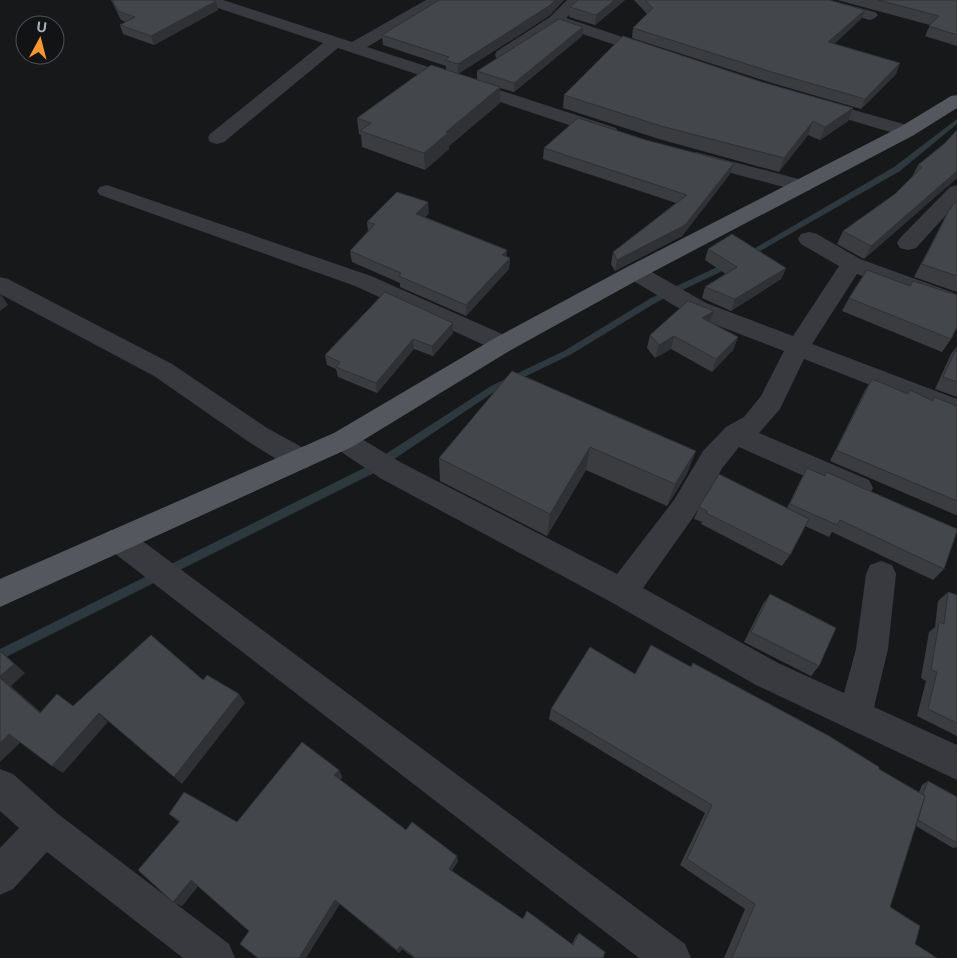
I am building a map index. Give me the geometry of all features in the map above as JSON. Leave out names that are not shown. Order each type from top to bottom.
[{"type":"main road","points":[[0,593],[300,459],[351,445],[504,344],[595,296],[643,276],[907,130],[957,100]]},
{"type":"street","points":[[208,0],[353,48],[467,78],[624,137]]},
{"type":"street","points":[[353,48],[438,0]]},
{"type":"street","points":[[490,63],[556,20],[576,0]]},
{"type":"street","points":[[812,0],[870,15]]},
{"type":"street","points":[[556,20],[668,57]]},
{"type":"street","points":[[217,138],[335,42]]},
{"type":"street","points":[[803,100],[907,130]]},
{"type":"street","points":[[677,153],[803,186]]},
{"type":"street","points":[[108,191],[363,281],[504,344]]},
{"type":"street","points":[[908,243],[957,191]]},
{"type":"street","points":[[809,240],[852,264],[957,302]]},
{"type":"street","points":[[622,592],[684,508],[713,459],[735,434],[753,424],[771,402],[798,347],[852,264]]},
{"type":"street","points":[[643,276],[698,309],[957,409]]},
{"type":"street","points":[[0,284],[163,370],[258,435],[300,459]]},
{"type":"street","points":[[735,434],[886,500]]},
{"type":"street","points":[[351,445],[390,470],[622,592],[767,674],[957,763]]},
{"type":"street","points":[[120,540],[671,958]]},
{"type":"street","points":[[855,715],[872,649],[881,574]]},
{"type":"street","points":[[0,786],[46,827],[216,958]]},
{"type":"street","points":[[0,876],[46,827]]},
{"type":"building","points":[[112,0],[216,1],[151,36],[120,25],[135,17],[118,11]]},
{"type":"building","points":[[439,0],[555,0],[549,6],[458,64],[445,60],[449,57],[382,35]]},
{"type":"building","points":[[578,0],[615,0],[596,15],[570,7]]},
{"type":"building","points":[[645,0],[829,0],[865,10],[828,42],[900,63],[865,99],[633,28],[653,8]]},
{"type":"building","points":[[878,0],[957,0],[957,35],[929,26],[939,16]]},
{"type":"building","points":[[559,19],[583,27],[514,83],[477,71]]},
{"type":"building","points":[[623,36],[762,82],[853,108],[825,127],[813,121],[784,158],[661,126],[564,95]]},
{"type":"building","points":[[431,65],[500,87],[424,153],[360,131],[371,123],[357,118]]},
{"type":"building","points":[[578,118],[646,140],[734,163],[685,225],[617,260],[613,252],[687,195],[544,148]]},
{"type":"building","points":[[957,130],[957,171],[871,246],[843,231],[895,194],[922,167],[918,165],[944,144]]},
{"type":"building","points":[[397,192],[428,202],[416,214],[507,250],[502,255],[510,258],[466,305],[399,276],[401,273],[350,251],[375,224],[367,222]]},
{"type":"building","points":[[957,201],[957,276],[922,264],[949,210]]},
{"type":"building","points":[[732,234],[786,268],[735,299],[705,287],[737,267],[708,249]]},
{"type":"building","points":[[867,270],[910,286],[913,281],[957,295],[957,327],[951,339],[849,298]]},
{"type":"building","points":[[385,292],[453,323],[432,346],[413,339],[376,383],[336,367],[340,362],[325,355]]},
{"type":"building","points":[[688,301],[714,311],[702,318],[738,337],[716,359],[674,336],[659,345],[650,335]]},
{"type":"building","points":[[957,347],[957,382],[943,377]]},
{"type":"building","points":[[512,371],[696,451],[675,484],[590,447],[550,514],[439,458]]},
{"type":"building","points":[[872,379],[908,394],[910,390],[933,401],[934,397],[957,406],[957,501],[836,450]]},
{"type":"building","points":[[807,468],[825,476],[826,472],[957,529],[944,569],[840,520],[837,525],[790,504]]},
{"type":"building","points":[[719,474],[809,519],[790,555],[706,513],[707,511],[699,507]]},
{"type":"building","points":[[948,592],[957,595],[957,723],[928,709],[937,672],[931,670],[939,622],[944,624]]},
{"type":"building","points":[[770,594],[836,628],[819,666],[751,632]]},
{"type":"building","points":[[151,635],[203,680],[207,675],[239,694],[174,777],[99,713],[52,766],[9,734],[0,743],[0,678],[40,713],[57,694],[73,706]]},
{"type":"building","points":[[651,645],[691,667],[693,663],[829,736],[925,796],[890,907],[920,926],[915,944],[937,958],[732,958],[755,904],[687,859],[712,805],[551,709],[590,647],[635,674]]},
{"type":"building","points":[[0,651],[14,664],[0,676]]},
{"type":"building","points":[[302,742],[339,770],[334,775],[406,830],[412,822],[457,856],[449,869],[523,919],[527,911],[573,945],[579,933],[605,952],[603,958],[416,958],[400,946],[397,950],[335,900],[299,958],[258,958],[240,944],[249,931],[191,880],[173,902],[138,870],[180,821],[169,814],[184,792],[237,822]]},
{"type":"building","points":[[928,781],[957,797],[957,843],[918,820],[925,796],[923,794]]},
{"type":"waterway","points":[[747,255],[897,169],[957,121]]},
{"type":"waterway","points":[[0,655],[368,471],[494,388],[567,353],[654,300],[730,264]]}]
